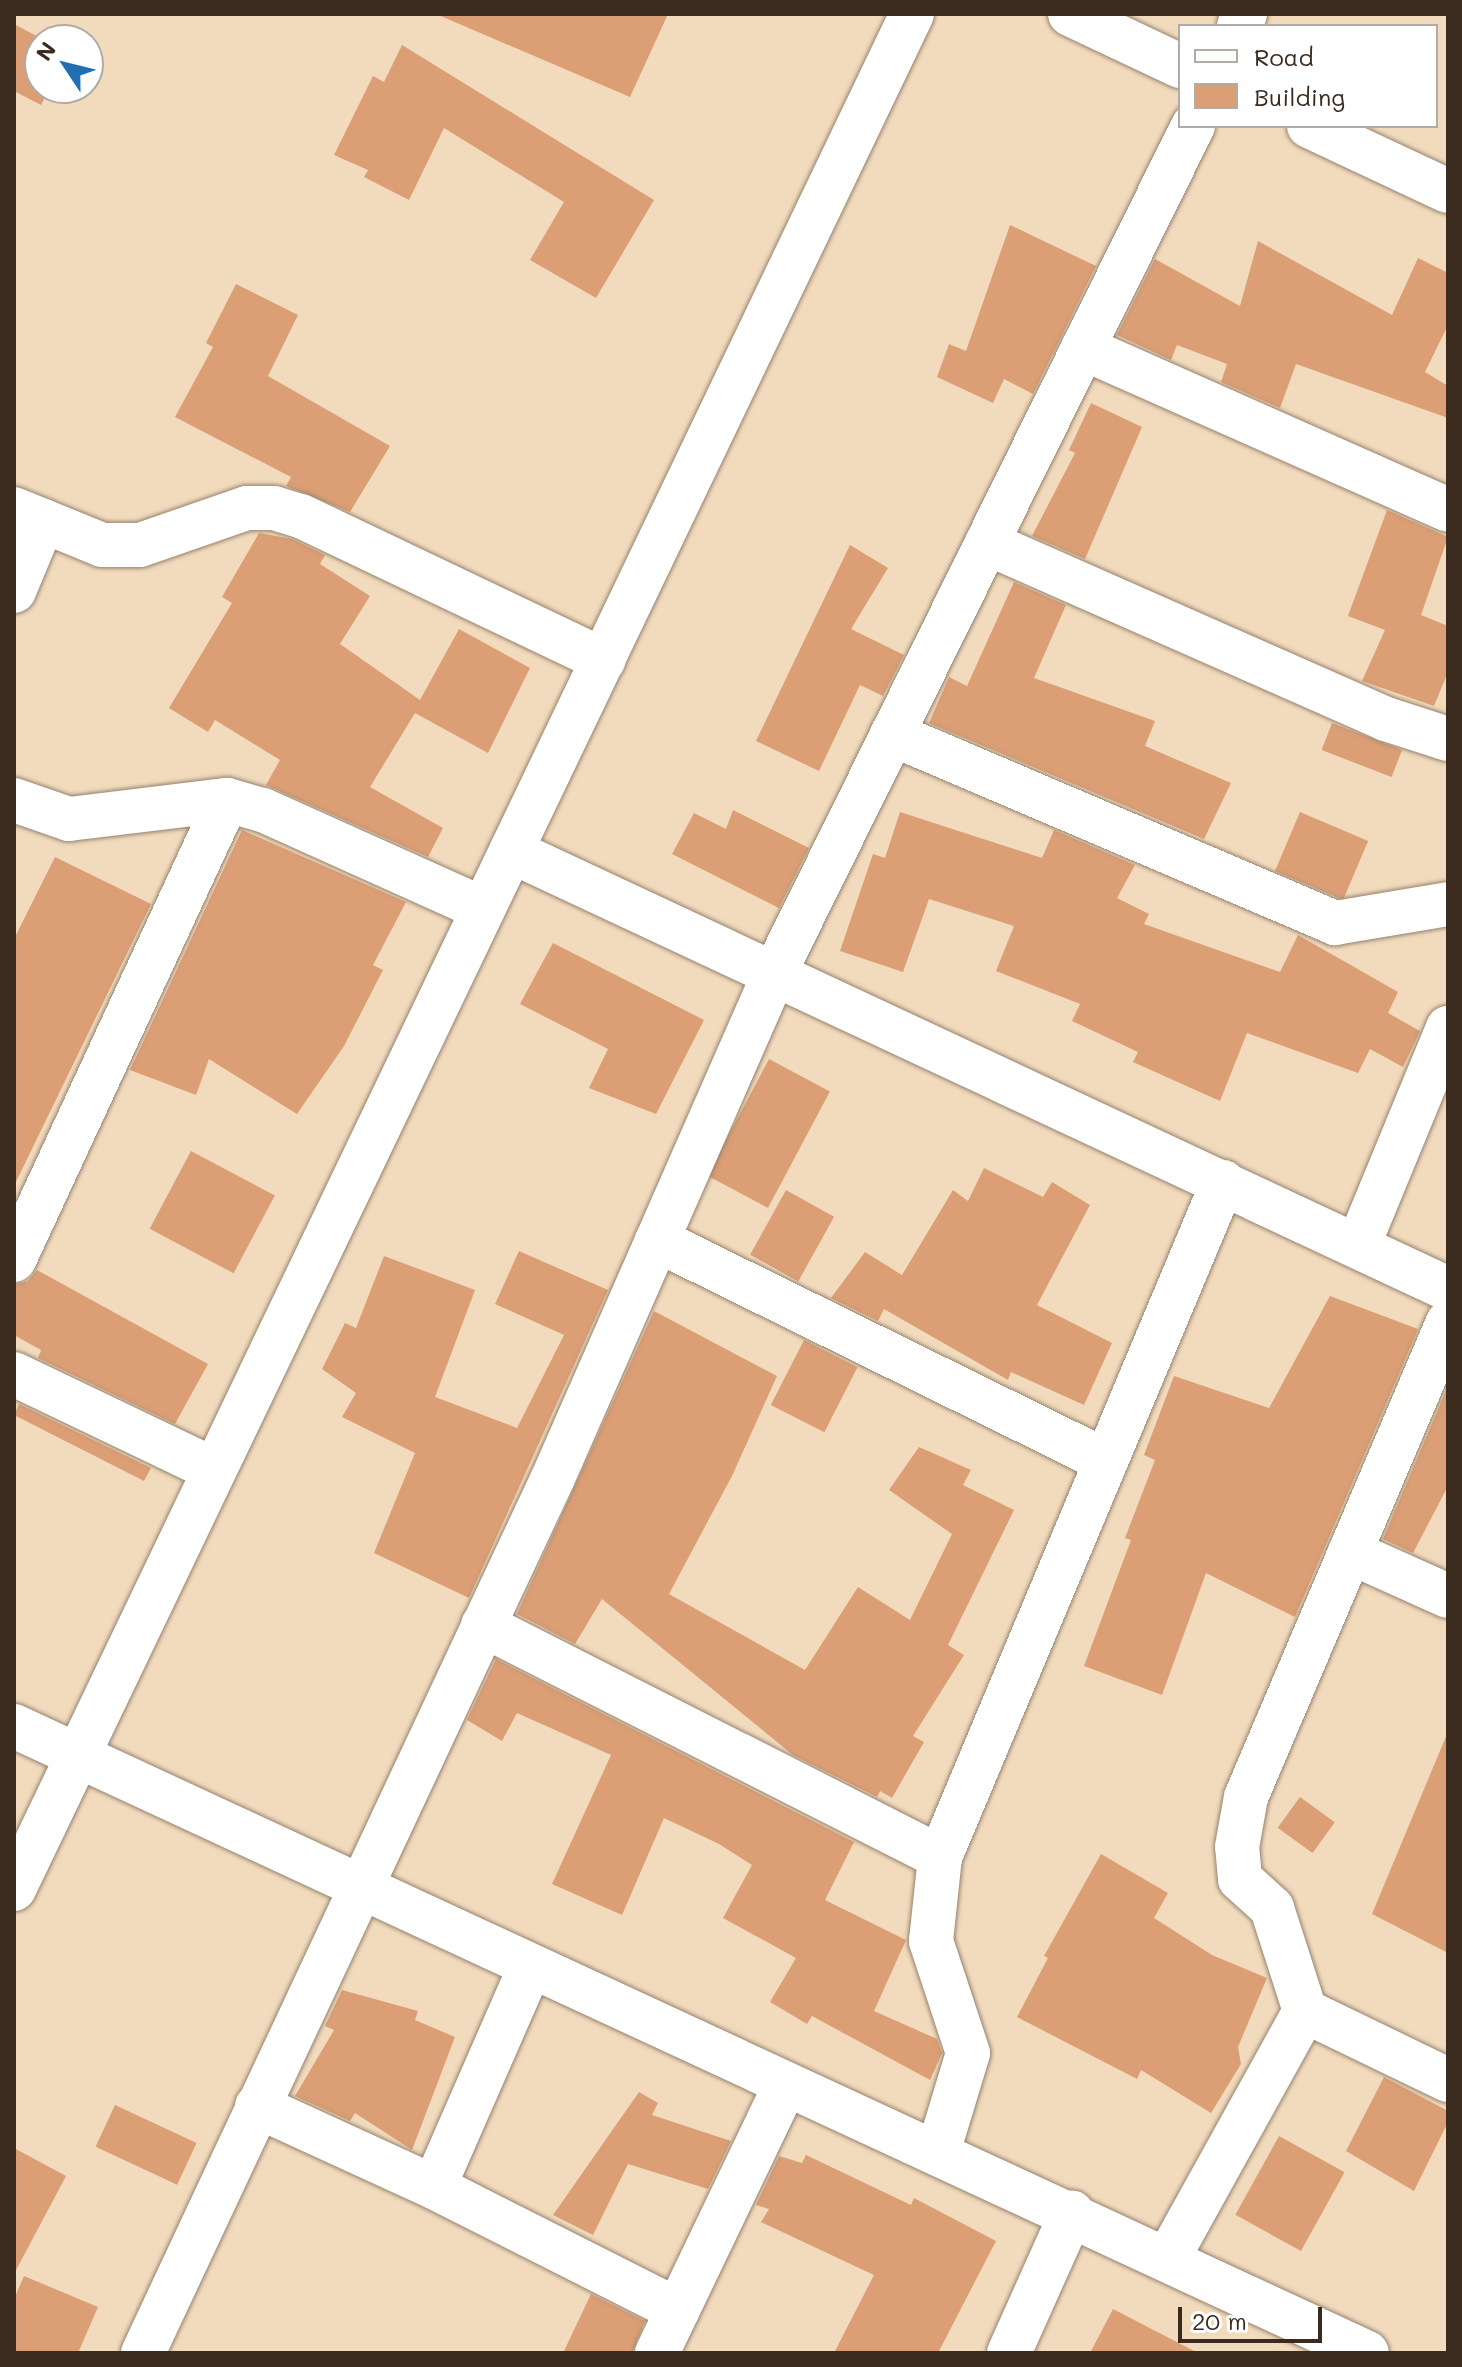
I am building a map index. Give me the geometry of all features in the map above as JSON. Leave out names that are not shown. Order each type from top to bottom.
[{"type":"street","points":[[14,1889],[912,14]]},
{"type":"street","points":[[1070,14],[1178,65]]},
{"type":"street","points":[[143,2353],[357,1889],[483,1625],[775,972],[1192,128]]},
{"type":"street","points":[[1313,128],[1448,191]]},
{"type":"street","points":[[1083,348],[1448,510]]},
{"type":"street","points":[[14,591],[29,515],[102,545],[140,545],[247,508],[274,508],[301,516],[603,660]]},
{"type":"street","points":[[987,543],[1386,719],[1448,739]]},
{"type":"street","points":[[892,734],[1335,923],[1448,904]]},
{"type":"street","points":[[14,800],[69,819],[227,800],[263,810],[483,909]]},
{"type":"street","points":[[14,1260],[227,800]]},
{"type":"street","points":[[511,851],[1448,1289]]},
{"type":"street","points":[[1358,1246],[1448,1028]]},
{"type":"street","points":[[938,2152],[968,2053],[931,1941],[940,1857],[1223,1182]]},
{"type":"street","points":[[657,1240],[1106,1461]]},
{"type":"street","points":[[1448,1322],[1246,1797],[1237,1847],[1240,1879],[1272,1908],[1305,2011],[1448,2080]]},
{"type":"street","points":[[14,1374],[214,1470]]},
{"type":"street","points":[[1350,1552],[1448,1596]]},
{"type":"street","points":[[483,1625],[940,1857]]},
{"type":"street","points":[[14,1726],[357,1889],[1072,2212],[1367,2353]]},
{"type":"street","points":[[434,2187],[530,1967]]},
{"type":"street","points":[[1168,2258],[1305,2011]]},
{"type":"street","points":[[657,2353],[786,2084]]},
{"type":"street","points":[[257,2106],[434,2187],[678,2310]]},
{"type":"street","points":[[1009,2353],[1072,2212]]},
{"type":"building","points":[[436,14],[668,14],[630,97]]},
{"type":"building","points":[[14,24],[24,29],[24,96],[14,91]]},
{"type":"building","points":[[402,45],[654,200],[596,298],[530,260],[564,202],[444,128],[409,200],[364,177],[368,170],[334,155],[373,76],[384,82]]},
{"type":"building","points":[[1010,225],[1096,266],[1033,394],[1004,379],[993,403],[937,377],[949,344],[966,351]]},
{"type":"building","points":[[1258,241],[1392,315],[1418,258],[1448,273],[1448,325],[1425,372],[1448,386],[1448,418],[1296,364],[1280,408],[1221,382],[1227,364],[1177,345],[1171,360],[1117,335],[1155,259],[1240,306]]},
{"type":"building","points":[[236,284],[298,315],[268,376],[390,446],[350,512],[286,486],[291,477],[175,417],[213,347],[206,343]]},
{"type":"building","points":[[1091,403],[1142,427],[1085,559],[1032,536],[1075,453],[1069,450]]},
{"type":"building","points":[[1387,510],[1448,537],[1421,615],[1448,626],[1448,672],[1434,706],[1362,681],[1385,630],[1348,616]]},
{"type":"building","points":[[259,533],[292,539],[325,555],[320,564],[370,596],[340,644],[420,700],[459,629],[530,668],[488,753],[415,713],[370,787],[443,828],[428,857],[266,785],[280,760],[215,720],[208,732],[169,708],[232,603],[222,597]]},
{"type":"building","points":[[850,545],[888,568],[851,629],[904,655],[883,696],[860,685],[819,771],[756,741]]},
{"type":"building","points":[[1014,582],[1066,605],[1034,678],[1155,721],[1145,746],[1231,783],[1204,839],[929,723],[949,677],[967,686]]},
{"type":"building","points":[[1332,723],[1402,750],[1392,777],[1322,750]]},
{"type":"building","points":[[733,810],[809,848],[779,908],[672,854],[694,813],[726,829]]},
{"type":"building","points":[[900,812],[1042,858],[1054,830],[1135,865],[1117,898],[1149,914],[1144,924],[1280,972],[1298,935],[1398,992],[1388,1013],[1420,1031],[1403,1067],[1370,1049],[1358,1073],[1247,1033],[1220,1101],[1133,1062],[1138,1052],[1072,1021],[1080,1004],[996,971],[1014,926],[929,899],[903,972],[840,951],[873,854],[885,858]]},
{"type":"building","points":[[1300,812],[1368,841],[1343,900],[1275,871]]},
{"type":"building","points":[[242,830],[406,902],[373,965],[383,970],[344,1046],[297,1114],[209,1059],[196,1095],[130,1070]]},
{"type":"building","points":[[55,857],[151,904],[14,1186],[14,939]]},
{"type":"building","points":[[553,943],[704,1020],[656,1114],[589,1088],[608,1049],[520,1004]]},
{"type":"building","points":[[769,1059],[830,1091],[768,1208],[707,1176]]},
{"type":"building","points":[[191,1151],[275,1196],[234,1273],[150,1229]]},
{"type":"building","points":[[984,1168],[1043,1197],[1052,1182],[1090,1205],[1037,1305],[1112,1343],[1084,1405],[1011,1372],[1008,1380],[884,1309],[878,1321],[831,1298],[865,1252],[902,1275],[953,1190],[968,1201]]},
{"type":"building","points":[[786,1190],[834,1217],[798,1281],[750,1255]]},
{"type":"building","points":[[519,1251],[608,1290],[469,1598],[374,1553],[415,1453],[342,1417],[356,1393],[322,1369],[345,1323],[356,1328],[384,1256],[475,1290],[435,1397],[517,1428],[564,1335],[495,1304]]},
{"type":"building","points":[[37,1270],[208,1364],[175,1424],[38,1358],[41,1350],[14,1335],[14,1285],[28,1281]]},
{"type":"building","points":[[1330,1296],[1418,1329],[1295,1617],[1206,1573],[1162,1695],[1084,1666],[1131,1540],[1125,1538],[1155,1460],[1144,1455],[1174,1376],[1269,1408]]},
{"type":"building","points":[[654,1311],[777,1376],[732,1476],[669,1594],[805,1670],[858,1587],[910,1620],[952,1534],[889,1490],[919,1447],[971,1470],[963,1485],[1014,1510],[948,1645],[964,1655],[913,1736],[924,1742],[892,1798],[880,1791],[877,1797],[793,1755],[602,1599],[575,1644],[517,1614]]},
{"type":"building","points":[[804,1340],[857,1367],[824,1432],[771,1405]]},
{"type":"building","points":[[1448,1386],[1448,1486],[1413,1553],[1383,1539]]},
{"type":"building","points":[[19,1404],[151,1468],[144,1481],[14,1415]]},
{"type":"building","points":[[496,1659],[854,1842],[825,1900],[906,1940],[874,2011],[937,2039],[942,2053],[930,2080],[812,2016],[807,2024],[770,2002],[796,1958],[723,1918],[752,1865],[719,1844],[664,1818],[622,1915],[552,1884],[611,1755],[517,1713],[502,1741],[467,1720]]},
{"type":"building","points":[[1448,1734],[1448,1953],[1372,1914]]},
{"type":"building","points":[[1300,1797],[1335,1822],[1312,1853],[1278,1828]]},
{"type":"building","points":[[1101,1854],[1168,1893],[1154,1918],[1212,1955],[1267,1978],[1238,2047],[1241,2064],[1211,2113],[1141,2070],[1137,2079],[1017,2017],[1048,1958],[1044,1956]]},
{"type":"building","points":[[342,1990],[418,2011],[415,2020],[455,2037],[412,2150],[355,2113],[350,2121],[295,2096],[334,2030],[325,2026]]},
{"type":"building","points":[[1384,2077],[1448,2111],[1448,2122],[1414,2191],[1346,2151]]},
{"type":"building","points":[[639,2092],[658,2103],[652,2115],[731,2141],[708,2189],[628,2164],[593,2235],[553,2215]]},
{"type":"building","points":[[115,2105],[197,2143],[177,2185],[96,2147]]},
{"type":"building","points":[[1279,2136],[1345,2172],[1301,2251],[1235,2215]]},
{"type":"building","points":[[14,2148],[66,2176],[14,2274]]},
{"type":"building","points":[[806,2155],[911,2205],[914,2198],[996,2241],[938,2353],[834,2353],[874,2275],[761,2222],[769,2209],[756,2205],[779,2156],[802,2163]]},
{"type":"building","points":[[24,2276],[98,2307],[78,2353],[14,2353],[14,2299]]},
{"type":"building","points":[[591,2294],[645,2321],[632,2353],[563,2353]]},
{"type":"building","points":[[1113,2309],[1198,2353],[1090,2353]]}]
